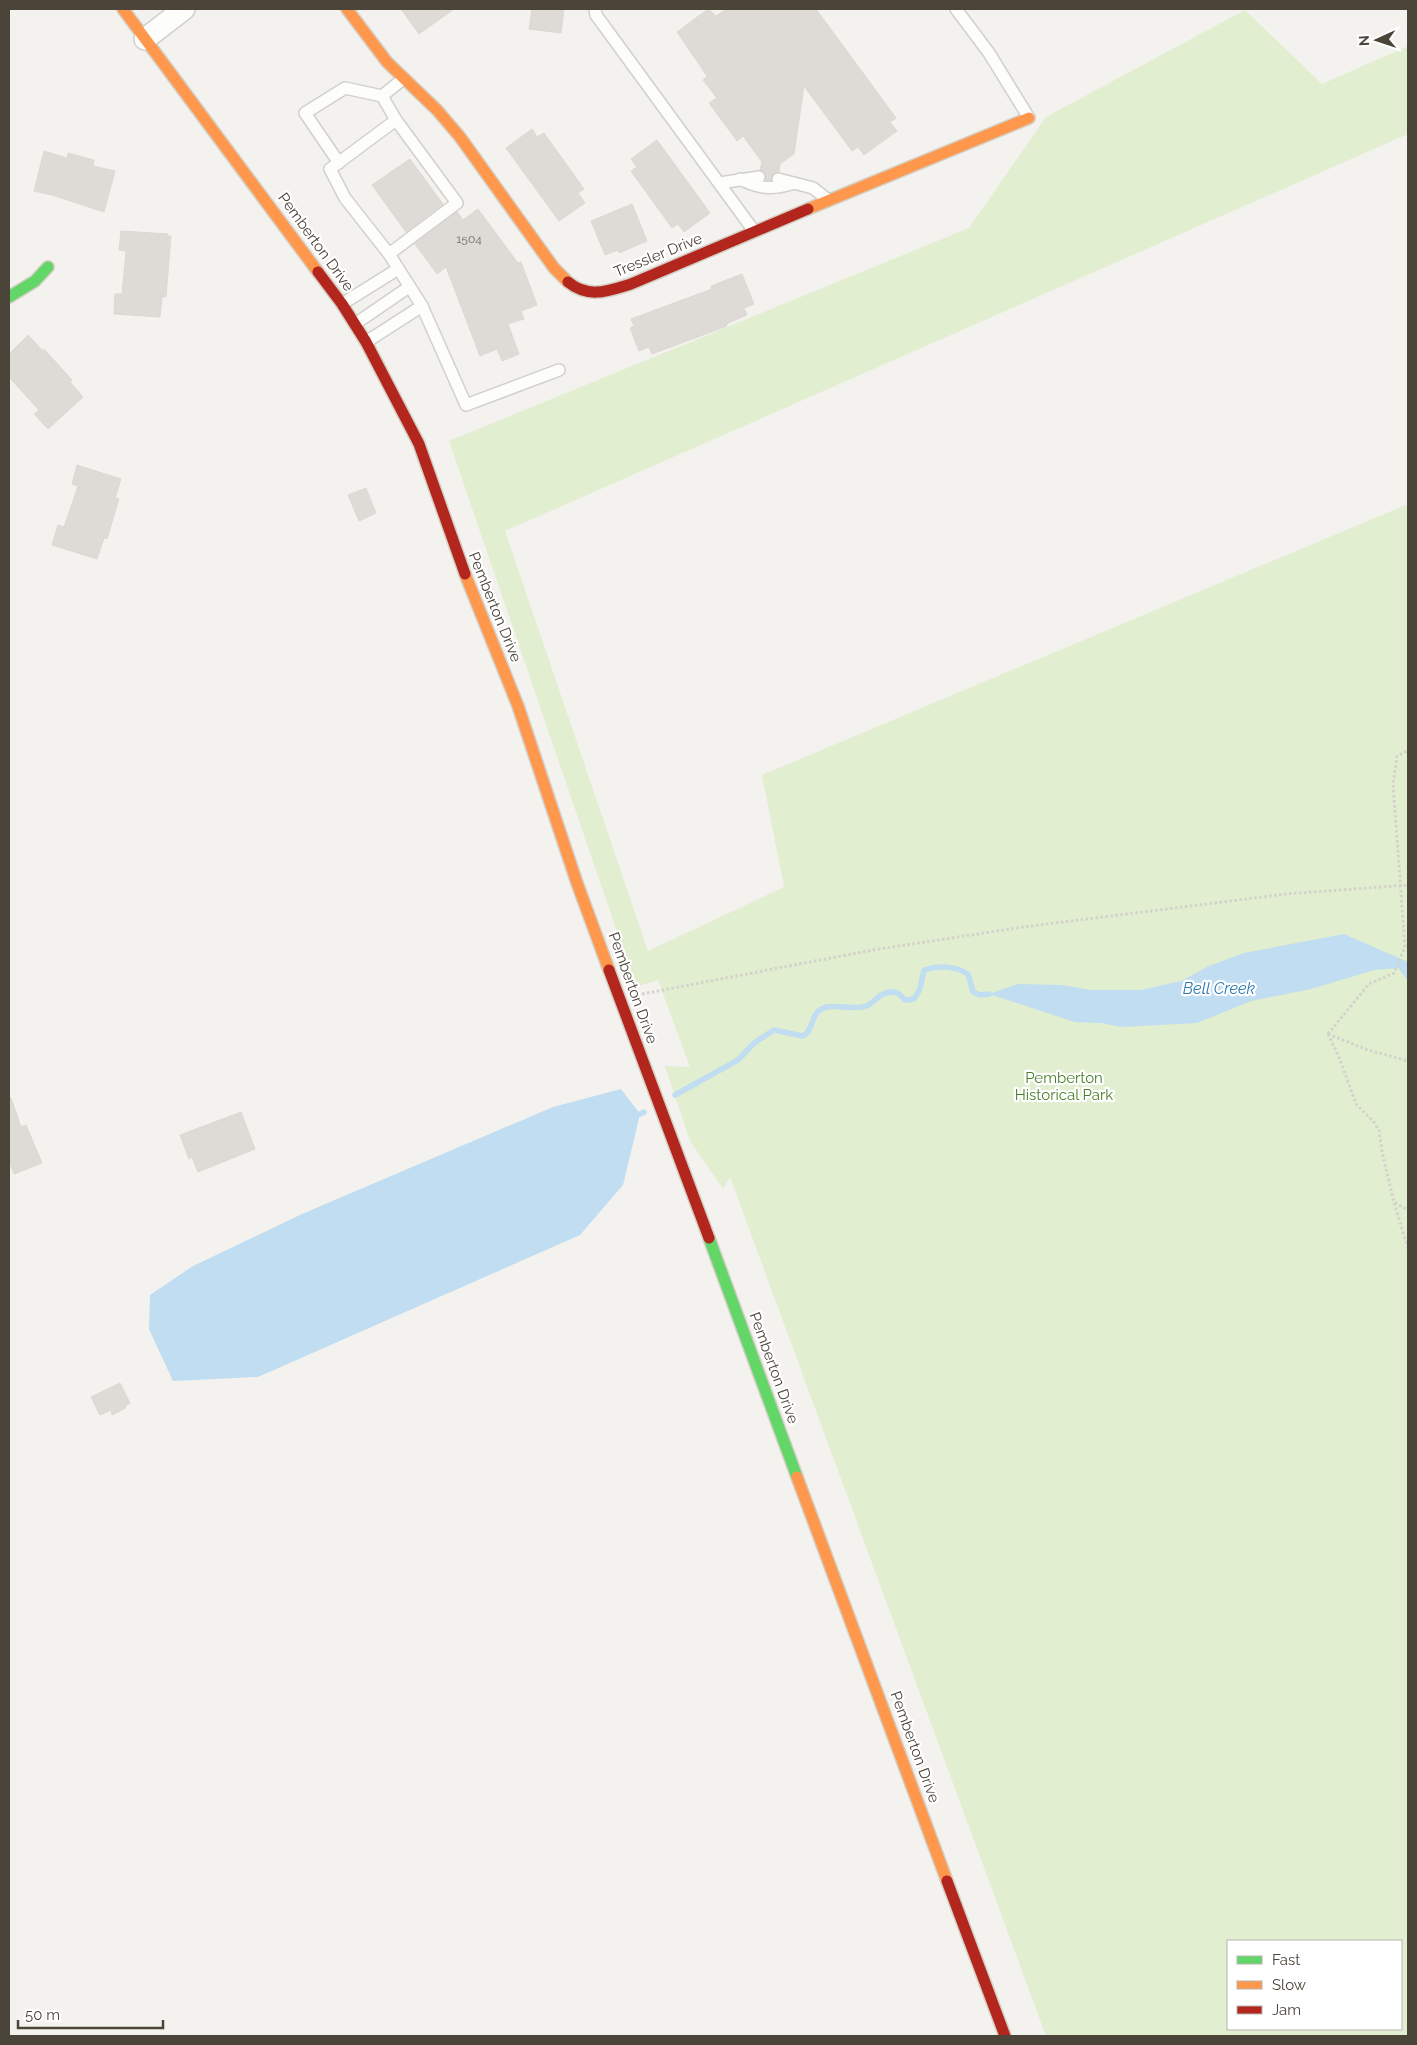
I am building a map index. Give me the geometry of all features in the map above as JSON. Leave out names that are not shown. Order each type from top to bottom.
[{"type":"street","name":"Pemberton Drive","points":[[124,9],[342,304],[366,342],[419,444],[454,547],[518,706],[577,883],[1005,2036]]},
{"type":"street","points":[[145,38],[184,9]]},
{"type":"street","name":"Tressler Drive","points":[[347,9],[387,62],[437,110],[460,137],[554,268],[570,284],[584,292],[603,293],[631,284],[828,200],[1029,118]]},
{"type":"street","points":[[9,297],[28,286],[48,267]]},
{"type":"lane","points":[[595,9],[596,15],[754,231]]},
{"type":"lane","points":[[956,9],[990,53],[1029,118]]},
{"type":"lane","points":[[382,96],[403,79]]},
{"type":"lane","points":[[338,163],[305,113],[345,88],[382,96],[396,120],[457,203],[389,254]]},
{"type":"lane","points":[[396,120],[330,169],[346,198],[389,254],[422,306],[466,405],[559,370]]},
{"type":"lane","points":[[720,184],[760,177]]},
{"type":"lane","points":[[740,179],[750,185],[779,188],[794,183]]},
{"type":"lane","points":[[778,179],[812,188],[828,200]]},
{"type":"lane","points":[[342,304],[398,269]]},
{"type":"lane","points":[[355,324],[409,287]]},
{"type":"lane","points":[[366,342],[422,306]]},
{"type":"path","points":[[1328,1034],[1369,984],[1394,973],[1407,947],[1400,885],[1393,784],[1397,756],[1408,751]]},
{"type":"path","points":[[620,998],[873,950],[1023,927],[1286,894],[1408,885]]},
{"type":"path","points":[[1328,1034],[1368,1050],[1408,1061]]},
{"type":"path","points":[[1328,1034],[1339,1057],[1356,1104],[1379,1130],[1382,1152],[1394,1202],[1408,1248]]},
{"type":"path","points":[[1394,1202],[1408,1210]]},
{"type":"green space","name":"Pemberton Historical Park","points":[[1245,10],[1322,84],[1408,46],[1408,134],[505,531],[648,951],[784,887],[762,775],[1408,504],[1408,2036],[1046,2036],[730,1177],[723,1189],[690,1141],[665,1066],[690,1067],[658,980],[636,987],[449,441],[969,228],[1046,117]]},
{"type":"water","name":"Bell Creek","points":[[1344,934],[1408,962],[1408,981],[1398,968],[1374,970],[1311,989],[1251,1001],[1197,1023],[1121,1027],[1101,1023],[1075,1022],[989,994],[1018,984],[1062,985],[1091,990],[1141,990],[1181,981],[1209,966],[1244,953]]},
{"type":"water","points":[[621,1089],[640,1114],[623,1185],[580,1235],[258,1377],[173,1381],[149,1329],[150,1295],[193,1266],[302,1214],[553,1107]]},
{"type":"building","points":[[401,9],[454,9],[419,34]]},
{"type":"building","points":[[532,9],[564,9],[561,33],[529,29]]},
{"type":"building","points":[[708,9],[716,16],[727,9],[816,9],[896,118],[890,122],[897,131],[864,155],[858,147],[852,151],[804,86],[794,154],[780,164],[779,172],[772,174],[771,180],[766,180],[765,173],[760,170],[762,162],[743,136],[737,141],[709,103],[717,98],[703,80],[707,76],[677,32]]},
{"type":"building","points":[[532,129],[537,137],[544,133],[584,189],[578,193],[585,203],[559,221],[506,148]]},
{"type":"building","points":[[657,140],[710,213],[684,232],[678,224],[672,228],[631,171],[637,167],[631,159]]},
{"type":"building","points":[[44,151],[67,158],[68,153],[94,160],[93,166],[115,171],[104,212],[34,191]]},
{"type":"building","points":[[410,159],[443,204],[406,232],[372,185]]},
{"type":"building","points":[[632,204],[647,241],[619,253],[618,250],[605,255],[591,221]]},
{"type":"building","points":[[478,209],[518,263],[521,262],[537,305],[521,311],[524,319],[508,324],[519,354],[502,361],[497,349],[480,356],[446,267],[437,274],[415,244],[457,212],[463,220]]},
{"type":"building","points":[[121,231],[168,234],[167,236],[171,236],[166,297],[162,297],[160,317],[114,314],[115,294],[122,294],[126,251],[119,250]]},
{"type":"building","points":[[742,274],[754,304],[744,308],[747,315],[726,324],[727,326],[652,354],[649,347],[639,351],[630,328],[634,326],[631,319],[712,289],[711,286]]},
{"type":"building","points":[[28,335],[43,351],[44,349],[72,380],[70,382],[83,397],[48,429],[34,414],[39,410],[9,377],[9,354]]},
{"type":"building","points":[[77,465],[121,479],[115,498],[119,499],[107,539],[104,538],[97,559],[52,545],[58,525],[64,527],[78,486],[72,484]]},
{"type":"building","points":[[366,488],[376,513],[359,521],[348,495]]},
{"type":"building","points":[[9,1098],[11,1098],[21,1127],[26,1125],[42,1163],[14,1174],[9,1160]]},
{"type":"building","points":[[241,1112],[255,1149],[198,1172],[192,1157],[189,1159],[180,1135]]},
{"type":"building","points":[[120,1383],[130,1403],[125,1406],[126,1408],[112,1415],[111,1410],[100,1415],[91,1397]]},
{"type":"waterway","points":[[675,1095],[738,1060],[754,1043],[774,1030],[803,1036],[809,1030],[816,1014],[823,1008],[833,1006],[850,1008],[866,1006],[881,995],[889,992],[900,994],[905,1000],[914,999],[920,989],[924,970],[929,968],[958,969],[968,974],[973,992],[980,995],[989,994]]},
{"type":"waterway","points":[[640,1114],[644,1112]]},
{"type":"traffic: fast","points":[[9,297],[35,281],[48,267]]},
{"type":"traffic: fast","points":[[709,1238],[797,1477]]},
{"type":"traffic: slow","points":[[123,9],[318,272]]},
{"type":"traffic: slow","points":[[347,9],[387,62],[437,110],[460,137],[554,268],[568,282]]},
{"type":"traffic: slow","points":[[808,209],[1029,118]]},
{"type":"traffic: slow","points":[[465,574],[518,706],[577,883],[609,970]]},
{"type":"traffic: slow","points":[[797,1477],[947,1881]]},
{"type":"traffic: jam","points":[[568,282],[591,292],[623,287],[808,209]]},
{"type":"traffic: jam","points":[[318,272],[342,304],[366,342],[419,444],[465,574]]},
{"type":"traffic: jam","points":[[609,970],[709,1238]]},
{"type":"traffic: jam","points":[[947,1881],[1005,2036]]}]
